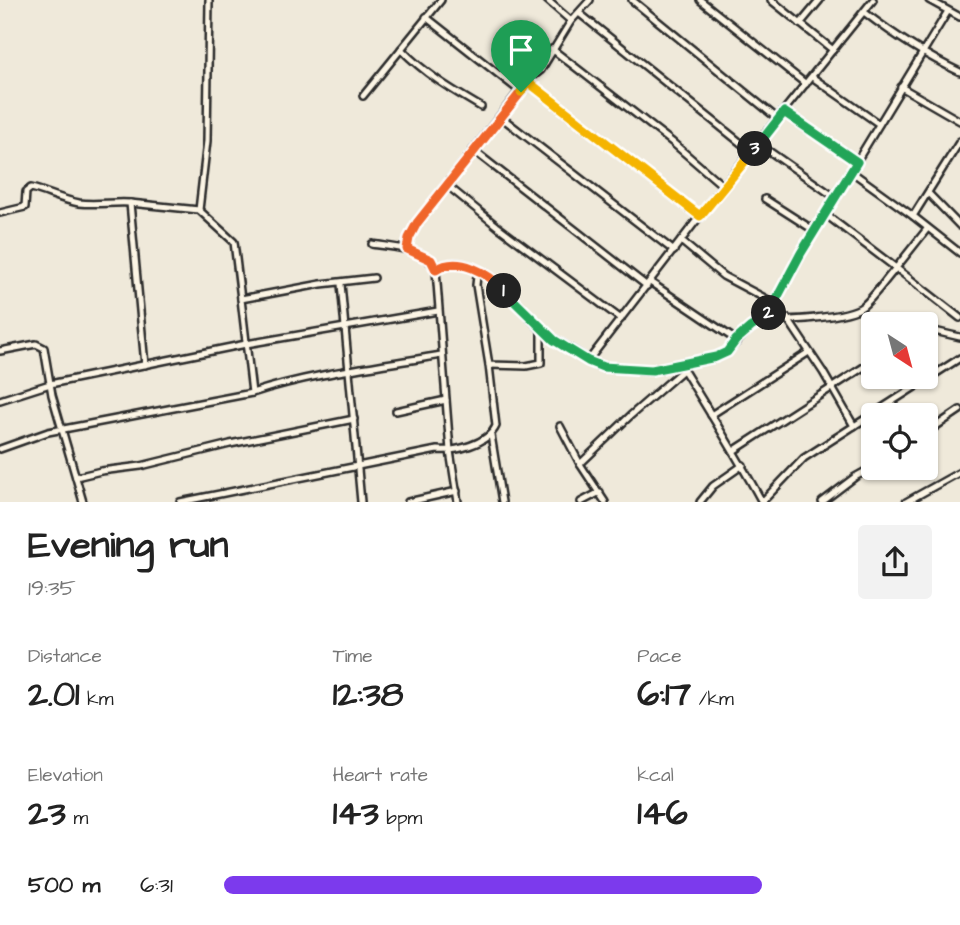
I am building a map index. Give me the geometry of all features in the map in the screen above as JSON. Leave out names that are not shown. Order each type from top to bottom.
[{"type":"street","points":[[199,210],[207,141],[209,0]]},
{"type":"street","points":[[363,96],[441,0]]},
{"type":"street","points":[[547,0],[571,22]]},
{"type":"street","points":[[407,249],[417,223],[527,81],[541,70],[552,49],[590,0]]},
{"type":"street","points":[[632,0],[778,119]]},
{"type":"street","points":[[700,0],[806,84]]},
{"type":"street","points":[[771,0],[833,50]]},
{"type":"street","points":[[800,24],[820,0]]},
{"type":"street","points":[[588,361],[723,186],[873,0]]},
{"type":"street","points":[[929,0],[960,17]]},
{"type":"street","points":[[436,270],[455,264],[482,272],[497,283],[541,330],[588,361],[603,367],[652,370],[682,367],[727,352],[736,340],[766,318],[825,214],[948,11]]},
{"type":"street","points":[[864,12],[888,31],[960,72]]},
{"type":"street","points":[[579,13],[752,152]]},
{"type":"street","points":[[426,17],[521,92]]},
{"type":"street","points":[[401,49],[415,64],[445,87],[481,107]]},
{"type":"street","points":[[552,49],[723,186]]},
{"type":"street","points":[[812,77],[879,124]]},
{"type":"street","points":[[527,81],[700,216]]},
{"type":"street","points":[[901,87],[960,121]]},
{"type":"street","points":[[784,112],[857,162]]},
{"type":"street","points":[[501,117],[674,251]]},
{"type":"street","points":[[913,216],[960,141]]},
{"type":"street","points":[[759,144],[836,198]]},
{"type":"street","points":[[473,150],[648,284],[736,340]]},
{"type":"street","points":[[852,172],[960,253]]},
{"type":"street","points":[[448,186],[621,319]]},
{"type":"street","points":[[0,214],[24,208],[26,192],[31,188],[93,204],[113,202],[199,210],[234,242],[252,393]]},
{"type":"street","points":[[928,193],[960,226]]},
{"type":"street","points":[[765,199],[816,231]]},
{"type":"street","points":[[130,203],[145,365]]},
{"type":"street","points":[[825,214],[960,317]]},
{"type":"street","points":[[766,318],[774,321],[787,318],[803,321],[862,308],[927,229]]},
{"type":"street","points":[[681,241],[723,276],[774,303]]},
{"type":"street","points":[[372,244],[407,249],[431,260],[436,270],[450,451],[458,502]]},
{"type":"street","points":[[482,272],[477,276],[475,285],[489,365],[496,426],[491,435],[502,502]]},
{"type":"street","points":[[242,299],[321,284],[341,284],[374,278]]},
{"type":"street","points":[[341,284],[361,502]]},
{"type":"street","points":[[0,400],[50,384],[246,344],[438,311]]},
{"type":"street","points":[[787,318],[854,426]]},
{"type":"street","points":[[489,365],[526,366],[541,363],[541,330]]},
{"type":"street","points":[[938,332],[960,337]]},
{"type":"street","points":[[0,351],[36,344],[43,346],[50,384],[83,502]]},
{"type":"street","points":[[711,415],[809,352]]},
{"type":"street","points":[[0,449],[48,432],[441,355]]},
{"type":"street","points":[[682,367],[743,465],[762,502],[804,458],[960,358]]},
{"type":"street","points":[[580,464],[682,367]]},
{"type":"street","points":[[734,450],[861,369]]},
{"type":"street","points":[[396,411],[446,400]]},
{"type":"street","points":[[938,425],[960,410]]},
{"type":"street","points":[[76,477],[141,466],[230,444],[354,419]]},
{"type":"street","points":[[560,426],[580,464],[605,502]]},
{"type":"street","points":[[180,502],[357,465],[437,450],[450,451],[491,435]]},
{"type":"street","points":[[700,502],[713,486],[743,465]]},
{"type":"street","points":[[822,502],[861,474]]},
{"type":"street","points":[[906,502],[959,474]]},
{"type":"street","points":[[408,502],[457,491]]},
{"type":"street","points":[[580,502],[600,492]]},
{"type":"street","points":[[772,493],[777,502]]},
{"type":"route","points":[[527,81],[700,216],[784,112],[857,162],[801,253],[766,318],[736,340],[727,352],[716,357],[652,370],[603,367],[588,361],[541,330],[497,283],[482,272],[455,264],[436,270],[431,260],[407,249],[417,223],[521,92],[527,81]]}]
